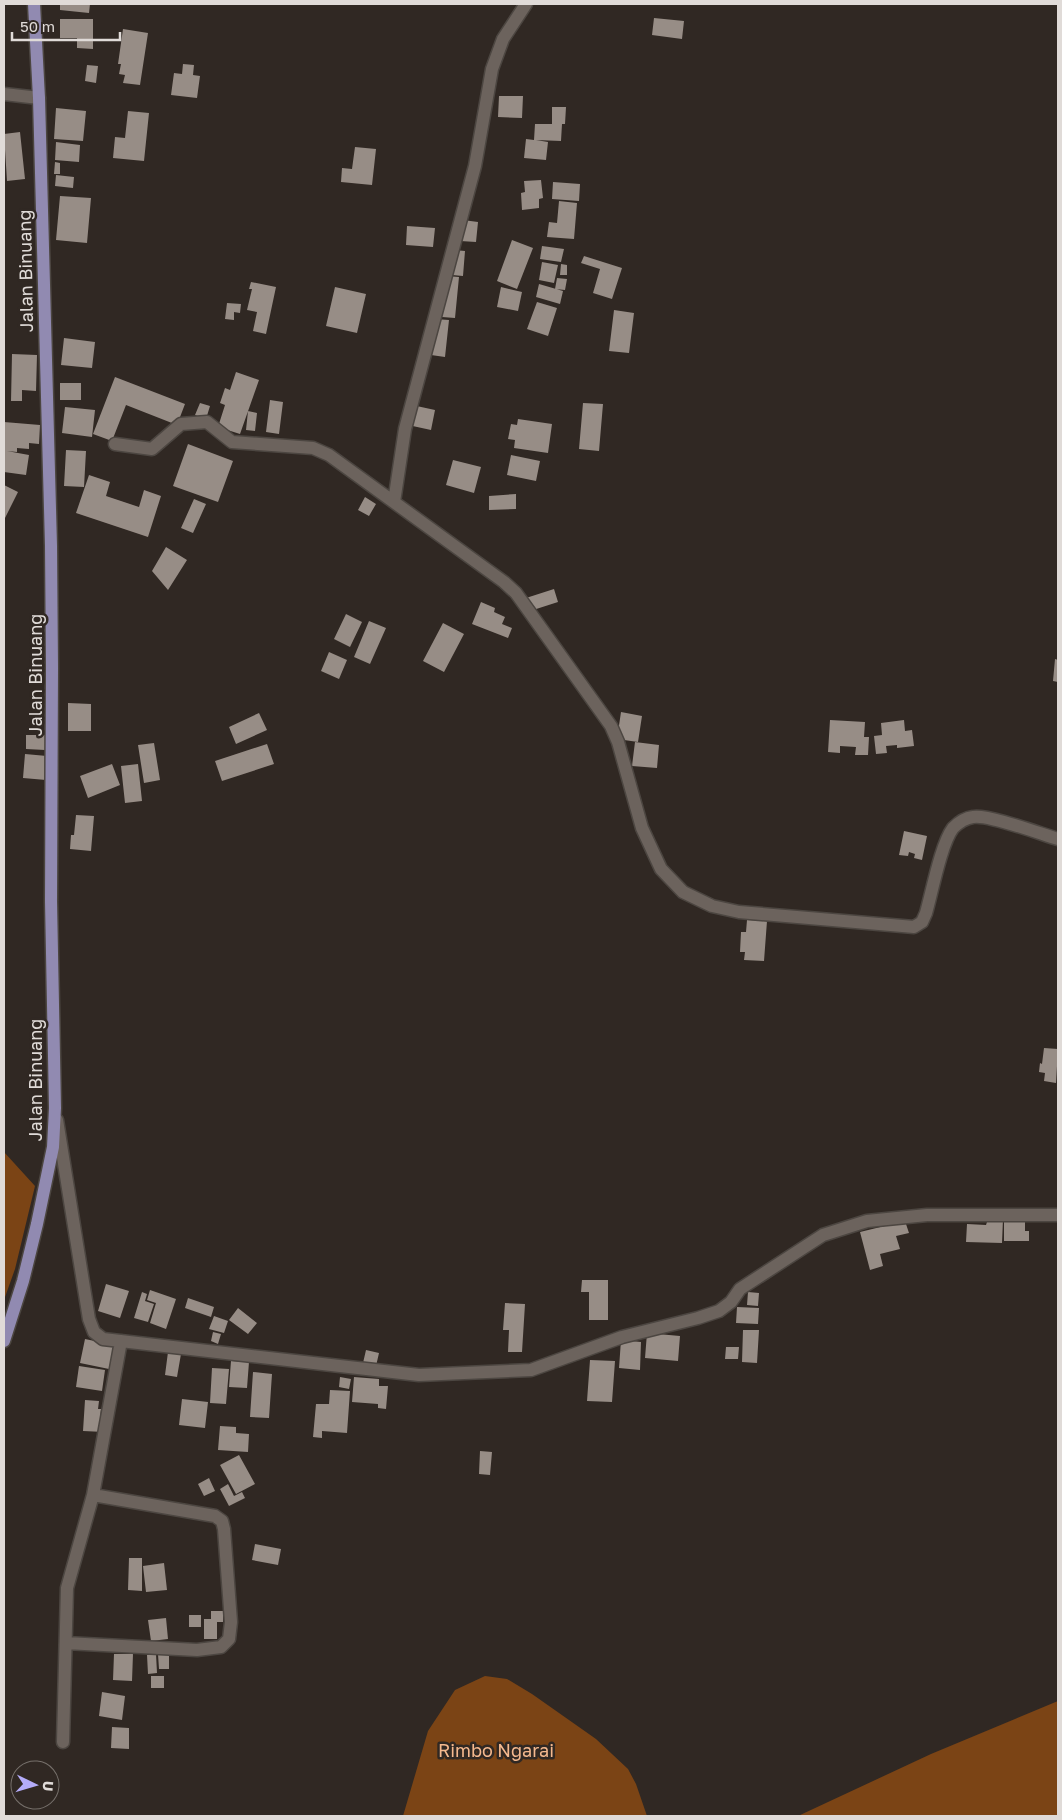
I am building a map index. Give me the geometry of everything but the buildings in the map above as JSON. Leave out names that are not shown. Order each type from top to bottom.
[{"type":"main road","name":"Jalan Binuang","points":[[4,1341],[23,1281],[37,1224],[53,1147],[55,1108],[51,901],[51,546],[39,98],[34,4]]},
{"type":"street","points":[[394,502],[405,429],[475,166],[492,69],[503,40],[526,4]]},
{"type":"street","points":[[4,94],[39,98]]},
{"type":"street","points":[[114,444],[152,449],[181,424],[207,422],[232,442],[313,448],[329,455],[504,582],[516,594],[611,726],[618,742],[642,828],[661,869],[683,892],[712,906],[738,912],[914,927],[922,922],[926,913],[946,841],[953,828],[961,821],[974,816],[988,818],[1058,839]]},
{"type":"street","points":[[55,1108],[89,1320],[94,1332],[102,1339],[418,1375],[531,1370],[622,1337],[719,1311],[731,1302],[740,1289],[823,1235],[867,1221],[927,1215],[1058,1215]]},
{"type":"street","points":[[63,1742],[68,1588],[93,1495],[121,1342]]},
{"type":"street","points":[[66,1644],[197,1650],[221,1648],[229,1639],[231,1622],[222,1521],[214,1516],[93,1495]]},
{"type":"green space","points":[[4,1152],[35,1186],[15,1269],[4,1300]]},
{"type":"green space","name":"Rimbo Ngarai","points":[[485,1676],[507,1679],[532,1694],[596,1739],[628,1769],[636,1784],[647,1816],[403,1816],[428,1731],[455,1690]]},
{"type":"green space","points":[[1058,1701],[1058,1816],[798,1816],[931,1754]]}]
